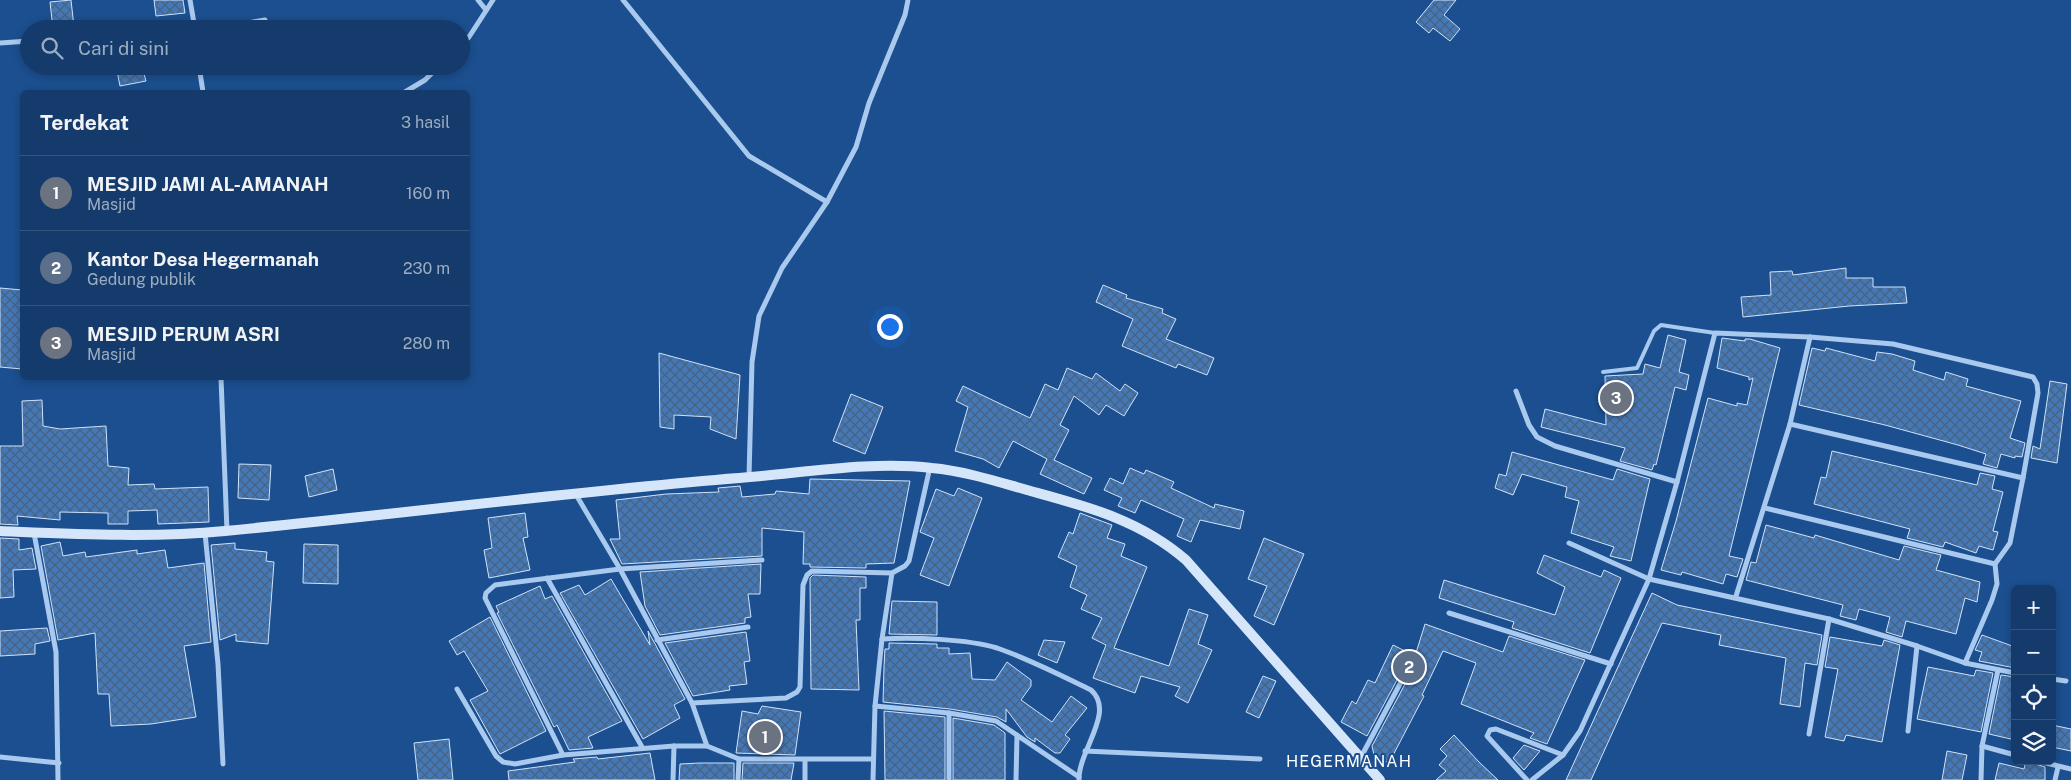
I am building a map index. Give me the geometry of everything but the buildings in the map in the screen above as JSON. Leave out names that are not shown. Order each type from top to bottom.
[{"type":"street","points":[[190,0],[193,20]]},
{"type":"street","points":[[478,0],[486,10]]},
{"type":"street","points":[[470,32],[492,0]]},
{"type":"street","points":[[623,0],[749,156],[827,202]]},
{"type":"street","points":[[749,477],[752,362],[759,316],[771,287],[827,202],[856,147],[869,104],[904,15],[908,0]]},
{"type":"street","points":[[0,43],[20,42]]},
{"type":"street","points":[[200,75],[203,90]]},
{"type":"street","points":[[408,90],[430,75]]},
{"type":"street","points":[[1532,780],[1562,754],[1580,731],[1649,578],[1677,482],[1715,333],[1810,337],[1893,344],[2032,378],[2037,384],[2038,393],[2010,543],[1995,564],[1997,584],[1965,663]]},
{"type":"street","points":[[1736,596],[1790,424],[1810,337]]},
{"type":"street","points":[[221,380],[227,531]]},
{"type":"street","points":[[1516,391],[1529,425],[1537,436],[1555,446],[1677,482]]},
{"type":"street","points":[[1790,424],[2023,478]]},
{"type":"street","points":[[692,704],[786,698],[793,695],[800,687],[803,585],[807,575],[812,571],[892,572],[905,566],[909,561],[930,467]]},
{"type":"street","points":[[0,531],[205,533],[574,493],[848,468],[930,467],[970,474],[1100,510],[1146,530],[1166,542],[1192,566],[1380,780]]},
{"type":"street","points":[[574,493],[620,569],[692,704],[707,746]]},
{"type":"street","points":[[1765,508],[1995,564]]},
{"type":"street","points":[[34,532],[56,652],[58,780]]},
{"type":"street","points":[[205,533],[218,664],[223,764]]},
{"type":"street","points":[[1569,543],[1649,578],[1736,596],[1829,619],[1965,663],[2011,672]]},
{"type":"street","points":[[563,755],[485,598],[486,593],[495,585],[620,569],[762,560]]},
{"type":"street","points":[[873,780],[875,706],[892,572]]},
{"type":"street","points":[[547,578],[642,747]]},
{"type":"street","points":[[1448,613],[1610,664]]},
{"type":"street","points":[[1808,734],[1829,619]]},
{"type":"street","points":[[658,640],[748,627]]},
{"type":"street","points":[[875,706],[949,713],[996,722],[1079,778],[1086,750],[1101,711],[1100,702],[1091,690],[996,648],[970,643],[882,639]]},
{"type":"street","points":[[1908,731],[1917,646]]},
{"type":"street","points":[[1360,758],[1409,667]]},
{"type":"street","points":[[1982,780],[1982,746],[1998,670]]},
{"type":"street","points":[[2056,680],[2066,681]]},
{"type":"street","points":[[457,689],[496,756],[503,762],[515,764],[563,755],[642,747],[674,746],[707,746],[739,759],[873,759]]},
{"type":"street","points":[[949,713],[949,780]]},
{"type":"street","points":[[1527,780],[1487,736],[1490,730],[1496,729],[1562,754]]},
{"type":"street","points":[[1016,780],[1017,735]]},
{"type":"street","points":[[673,780],[674,746]]},
{"type":"street","points":[[1982,746],[2011,754]]},
{"type":"street","points":[[1086,750],[1260,759]]},
{"type":"street","points":[[0,758],[58,763]]},
{"type":"street","points":[[738,780],[739,759]]},
{"type":"street","points":[[805,760],[805,780]]},
{"type":"street","points":[[2051,765],[2071,769]]},
{"type":"street","points":[[2055,780],[2058,767]]},
{"type":"lane","points":[[1603,372],[1637,368],[1654,331],[1661,325],[1715,333]]},
{"type":"place","name":"MESJID PERUM ASRI","points":[[1616,398]]},
{"type":"place","name":"Kantor Desa Hegermanah","points":[[1409,667]]},
{"type":"place","name":"MESJID JAMI AL-AMANAH","points":[[765,737]]},
{"type":"district","name":"HEGERMANAH","points":[[1349,761]]}]
